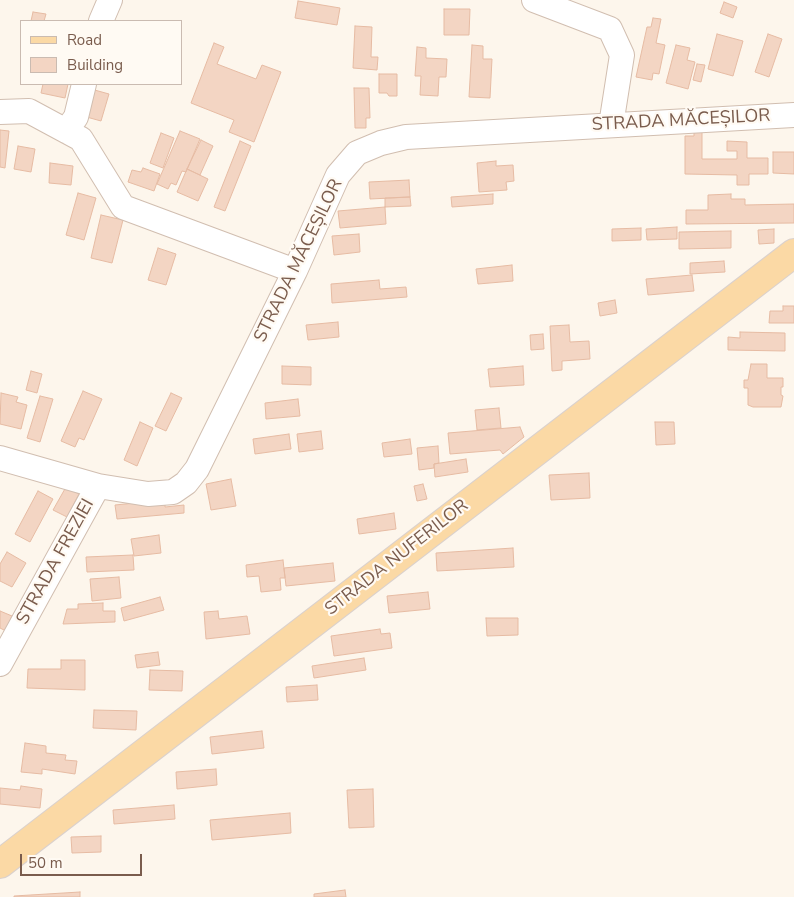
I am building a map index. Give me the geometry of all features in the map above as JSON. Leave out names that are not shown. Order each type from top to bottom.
[{"type":"main road","name":"STRADA NUFERILOR","points":[[0,864],[794,252]]},
{"type":"street","points":[[101,20],[110,0]]},
{"type":"street","points":[[534,0],[610,29],[622,54],[611,125]]},
{"type":"street","points":[[66,131],[76,117],[84,85]]},
{"type":"street","points":[[0,112],[28,111],[81,139],[123,206],[295,271]]},
{"type":"street","name":"STRADA MĂCEȘILOR","points":[[0,458],[98,486],[148,494],[173,492],[186,483],[197,469],[295,271],[338,176],[358,153],[381,143],[406,137],[794,115]]},
{"type":"street","name":"STRADA FREZIEI","points":[[0,664],[98,486]]},
{"type":"building","points":[[298,1],[340,8],[337,25],[295,18]]},
{"type":"building","points":[[724,2],[737,7],[733,18],[720,13]]},
{"type":"building","points":[[444,9],[470,9],[469,35],[444,35]]},
{"type":"building","points":[[33,12],[46,14],[44,20],[31,20]]},
{"type":"building","points":[[653,18],[661,19],[656,43],[665,45],[659,74],[653,73],[652,80],[636,77],[647,27],[651,27]]},
{"type":"building","points":[[355,26],[372,27],[371,57],[378,57],[377,70],[353,68]]},
{"type":"building","points":[[717,34],[743,41],[733,76],[708,69]]},
{"type":"building","points":[[768,34],[782,39],[769,77],[755,72]]},
{"type":"building","points":[[214,43],[224,47],[217,64],[256,79],[262,65],[281,72],[254,142],[229,132],[234,120],[191,103]]},
{"type":"building","points":[[472,45],[483,46],[483,59],[492,59],[490,98],[469,97]]},
{"type":"building","points":[[676,45],[690,48],[687,60],[695,62],[688,89],[666,83]]},
{"type":"building","points":[[417,47],[426,48],[426,58],[447,59],[446,77],[439,77],[438,96],[420,95],[421,76],[415,76]]},
{"type":"building","points":[[697,64],[705,65],[701,82],[693,80]]},
{"type":"building","points":[[379,74],[397,74],[397,96],[379,93]]},
{"type":"building","points":[[43,85],[68,85],[65,98],[41,93]]},
{"type":"building","points":[[354,88],[369,88],[370,118],[366,118],[366,128],[355,128]]},
{"type":"building","points":[[91,89],[109,94],[101,121],[83,116]]},
{"type":"building","points":[[0,130],[9,131],[5,168],[0,167]]},
{"type":"building","points":[[180,131],[200,139],[186,172],[182,171],[176,185],[171,183],[168,189],[157,184]]},
{"type":"building","points":[[694,131],[702,131],[702,159],[737,159],[737,151],[727,151],[727,141],[747,142],[747,158],[768,158],[768,174],[749,174],[749,185],[737,185],[737,175],[685,174],[685,136],[694,136]]},
{"type":"building","points":[[161,133],[174,138],[163,168],[150,163]]},
{"type":"building","points":[[201,140],[213,146],[200,175],[187,169]]},
{"type":"building","points":[[240,141],[251,146],[225,211],[214,207]]},
{"type":"building","points":[[18,146],[35,149],[31,172],[14,169]]},
{"type":"building","points":[[773,152],[794,152],[794,174],[773,173]]},
{"type":"building","points":[[496,161],[496,166],[513,165],[514,181],[506,182],[507,190],[479,192],[477,163]]},
{"type":"building","points":[[50,163],[73,166],[71,185],[49,183]]},
{"type":"building","points":[[143,168],[160,174],[154,191],[128,182],[132,170],[141,172]]},
{"type":"building","points":[[187,169],[208,179],[198,201],[177,192]]},
{"type":"building","points":[[409,180],[410,197],[370,199],[369,182]]},
{"type":"building","points":[[78,193],[96,198],[84,240],[66,235]]},
{"type":"building","points":[[493,194],[493,204],[452,207],[451,197]]},
{"type":"building","points":[[731,194],[731,199],[745,199],[745,205],[794,204],[794,223],[686,224],[686,210],[708,210],[708,195]]},
{"type":"building","points":[[410,197],[411,206],[385,207],[385,198]]},
{"type":"building","points":[[385,207],[386,224],[340,228],[338,211]]},
{"type":"building","points":[[101,215],[123,220],[112,263],[91,258]]},
{"type":"building","points":[[677,227],[677,239],[647,240],[646,229]]},
{"type":"building","points":[[641,228],[641,240],[612,241],[612,229]]},
{"type":"building","points":[[774,229],[774,243],[759,244],[758,230]]},
{"type":"building","points":[[731,231],[731,248],[679,249],[679,232]]},
{"type":"building","points":[[359,234],[360,252],[334,255],[332,236]]},
{"type":"building","points":[[158,248],[176,254],[166,285],[148,280]]},
{"type":"building","points":[[724,261],[725,272],[690,274],[690,263]]},
{"type":"building","points":[[512,265],[513,281],[478,284],[476,269]]},
{"type":"building","points":[[692,275],[694,291],[648,295],[646,279]]},
{"type":"building","points":[[379,280],[380,289],[406,287],[407,297],[332,303],[331,284]]},
{"type":"building","points":[[615,300],[617,313],[600,316],[598,303]]},
{"type":"building","points":[[783,306],[794,306],[794,323],[769,323],[770,311],[783,311]]},
{"type":"building","points":[[338,322],[339,337],[308,340],[306,325]]},
{"type":"building","points":[[569,325],[570,342],[589,341],[590,359],[562,361],[562,370],[552,371],[550,326]]},
{"type":"building","points":[[740,332],[785,333],[785,351],[728,350],[728,337],[740,338]]},
{"type":"building","points":[[543,334],[544,349],[531,350],[530,335]]},
{"type":"building","points":[[751,364],[767,364],[767,378],[783,378],[781,407],[753,407],[748,405],[748,388],[744,388],[744,380],[748,380]]},
{"type":"building","points":[[282,366],[311,367],[311,385],[282,384]]},
{"type":"building","points":[[523,366],[524,385],[490,387],[488,369]]},
{"type":"building","points":[[31,371],[42,374],[37,393],[26,390]]},
{"type":"building","points":[[83,391],[102,399],[84,440],[79,438],[75,447],[61,441]]},
{"type":"building","points":[[1,393],[18,397],[16,402],[27,405],[21,429],[0,424]]},
{"type":"building","points":[[171,393],[182,398],[166,431],[155,426]]},
{"type":"building","points":[[40,396],[53,399],[40,442],[27,438]]},
{"type":"building","points":[[298,399],[300,416],[266,419],[265,403]]},
{"type":"building","points":[[499,408],[501,428],[477,430],[475,410]]},
{"type":"building","points":[[140,422],[153,428],[137,466],[124,460]]},
{"type":"building","points":[[655,422],[674,422],[675,444],[656,445]]},
{"type":"building","points":[[520,427],[524,437],[503,454],[500,450],[450,454],[448,433]]},
{"type":"building","points":[[321,431],[323,449],[299,452],[297,434]]},
{"type":"building","points":[[289,434],[291,449],[255,454],[253,439]]},
{"type":"building","points":[[410,439],[412,454],[384,457],[382,443]]},
{"type":"building","points":[[438,446],[439,463],[434,464],[434,468],[419,470],[417,448]]},
{"type":"building","points":[[466,459],[468,472],[435,477],[434,464]]},
{"type":"building","points":[[589,473],[590,498],[551,500],[549,475]]},
{"type":"building","points":[[231,479],[236,506],[211,510],[206,484]]},
{"type":"building","points":[[423,484],[427,499],[417,501],[414,486]]},
{"type":"building","points":[[66,487],[79,494],[67,517],[53,510]]},
{"type":"building","points":[[38,491],[53,499],[30,542],[15,534]]},
{"type":"building","points":[[165,500],[165,507],[184,505],[184,513],[117,519],[115,505]]},
{"type":"building","points":[[394,513],[396,529],[359,534],[357,519]]},
{"type":"building","points":[[159,535],[161,553],[134,556],[131,539]]},
{"type":"building","points":[[513,548],[514,567],[437,571],[436,553]]},
{"type":"building","points":[[7,552],[26,563],[12,587],[0,581],[0,564]]},
{"type":"building","points":[[133,555],[134,570],[87,572],[86,557]]},
{"type":"building","points":[[283,560],[285,578],[280,578],[281,590],[261,592],[259,576],[247,577],[246,565]]},
{"type":"building","points":[[333,563],[335,581],[286,586],[284,568]]},
{"type":"building","points":[[119,577],[121,598],[92,601],[90,579]]},
{"type":"building","points":[[428,592],[430,609],[389,613],[387,596]]},
{"type":"building","points":[[160,597],[164,610],[124,621],[121,608]]},
{"type":"building","points":[[103,603],[103,611],[115,611],[115,622],[63,624],[67,609],[78,609],[78,604]]},
{"type":"building","points":[[0,611],[12,616],[6,631],[0,628]]},
{"type":"building","points":[[218,611],[219,619],[247,616],[250,634],[206,639],[204,612]]},
{"type":"building","points":[[486,618],[518,618],[518,635],[487,636]]},
{"type":"building","points":[[380,629],[381,634],[390,633],[392,648],[334,656],[331,636]]},
{"type":"building","points":[[158,652],[160,665],[137,668],[135,655]]},
{"type":"building","points":[[364,658],[366,670],[314,678],[312,666]]},
{"type":"building","points":[[61,660],[85,660],[85,690],[27,688],[28,669],[61,669]]},
{"type":"building","points":[[150,670],[183,671],[182,691],[149,690]]},
{"type":"building","points":[[317,685],[318,700],[287,702],[286,687]]},
{"type":"building","points":[[94,710],[137,711],[136,730],[93,728]]},
{"type":"building","points":[[262,731],[264,748],[212,754],[210,737]]},
{"type":"building","points":[[25,743],[46,746],[46,753],[66,755],[65,760],[77,761],[75,774],[42,769],[42,774],[21,772]]},
{"type":"building","points":[[216,769],[217,785],[177,789],[176,772]]},
{"type":"building","points":[[21,786],[42,789],[40,808],[0,804],[0,788],[20,790]]},
{"type":"building","points":[[373,789],[374,827],[349,828],[347,790]]},
{"type":"building","points":[[174,805],[175,819],[114,824],[113,810]]},
{"type":"building","points":[[290,813],[291,833],[212,840],[210,820]]},
{"type":"building","points":[[101,836],[101,852],[72,853],[71,837]]},
{"type":"building","points":[[345,890],[346,897],[314,897],[314,894]]},
{"type":"building","points":[[80,892],[80,897],[14,897],[14,896]]}]
